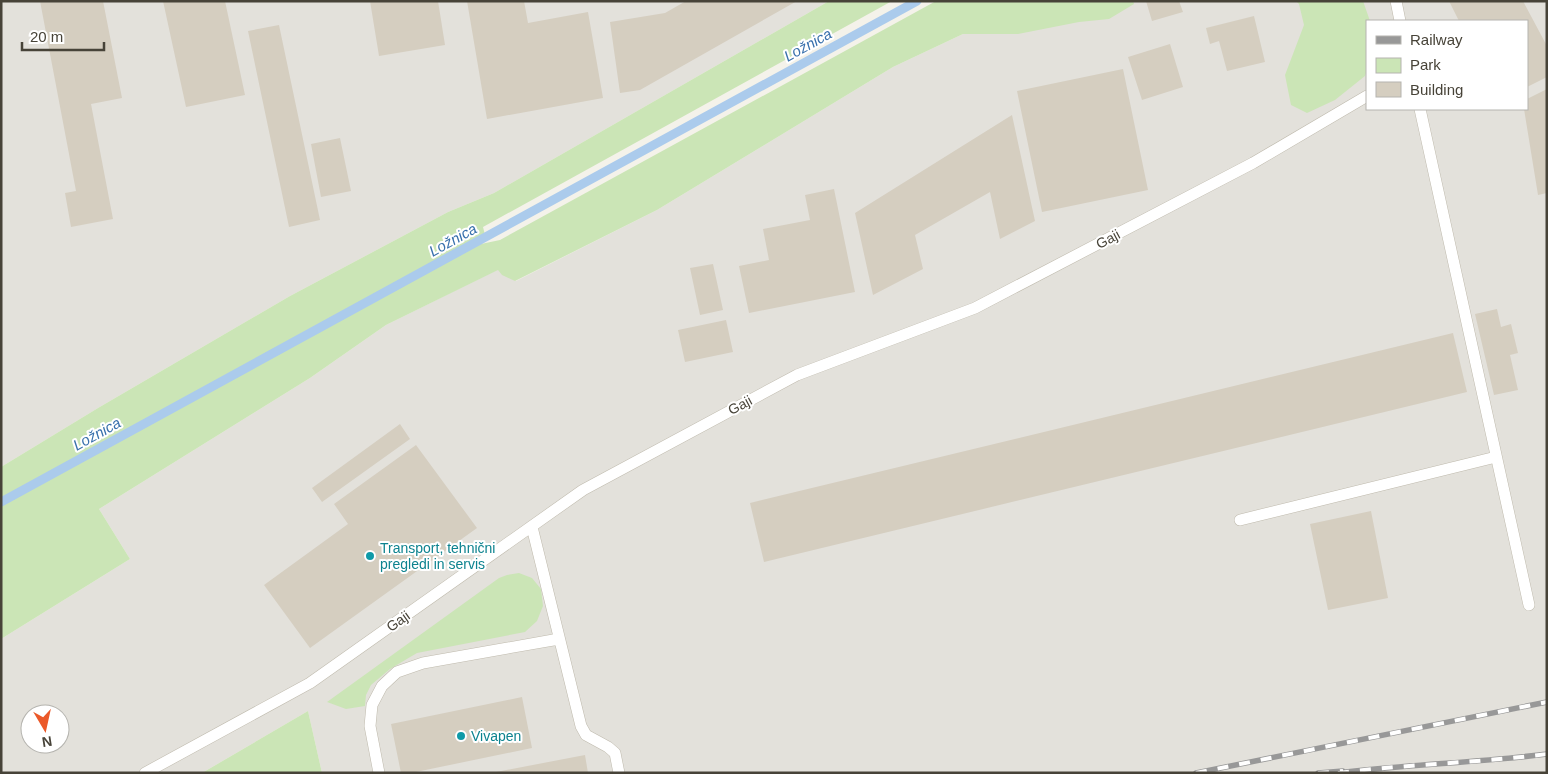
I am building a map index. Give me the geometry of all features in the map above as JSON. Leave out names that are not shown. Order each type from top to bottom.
[{"type":"lane","points":[[1396,1],[1400,20]]},
{"type":"lane","name":"Gaji","points":[[144,773],[310,683],[583,490],[797,375],[975,308],[1253,163],[1366,97]]},
{"type":"lane","points":[[1420,110],[1529,606]]},
{"type":"lane","points":[[1240,520],[1496,457]]},
{"type":"lane","points":[[532,527],[581,726],[586,735],[615,753],[619,773]]},
{"type":"lane","points":[[379,773],[370,726],[372,705],[382,686],[397,672],[423,662],[559,639]]},
{"type":"shaded area","points":[[1,1],[829,1],[494,193],[448,212],[290,296],[1,467]]},
{"type":"shaded area","points":[[1004,1],[1547,1],[1547,773],[322,773],[308,711],[202,773],[1,773],[1,639],[130,559],[99,509],[310,378],[386,325],[499,269],[516,281],[657,210],[893,67],[963,34]]},
{"type":"green space","points":[[829,1],[892,1],[483,227],[485,235],[481,244],[500,240],[936,1],[1133,1],[1134,4],[1109,19],[1079,22],[1018,34],[963,34],[893,67],[657,210],[515,281],[502,275],[498,270],[386,325],[310,378],[99,509],[130,559],[1,639],[1,467],[290,296],[448,212],[494,193]]},
{"type":"green space","points":[[1296,1],[1363,1],[1370,20],[1366,20],[1365,76],[1335,100],[1307,113],[1291,105],[1285,75],[1304,25],[1299,4]]},
{"type":"green space","points":[[519,573],[532,578],[541,589],[543,606],[537,621],[525,632],[417,653],[390,669],[371,685],[366,695],[365,706],[346,709],[327,702],[499,578]]},
{"type":"green space","points":[[308,711],[322,773],[202,773]]},
{"type":"building","points":[[40,1],[103,1],[122,98],[91,104],[113,219],[71,227],[65,193],[76,191]]},
{"type":"building","points":[[163,1],[225,1],[245,95],[186,107]]},
{"type":"building","points":[[370,1],[438,1],[445,45],[379,56]]},
{"type":"building","points":[[467,1],[524,1],[528,23],[588,12],[603,98],[487,119]]},
{"type":"building","points":[[686,1],[797,1],[640,90],[620,93],[610,22],[665,13]]},
{"type":"building","points":[[1146,1],[1179,1],[1183,12],[1152,21]]},
{"type":"building","points":[[1449,1],[1523,1],[1547,46],[1547,77],[1528,86],[1528,20],[1458,20]]},
{"type":"building","points":[[1254,16],[1265,62],[1227,71],[1219,41],[1210,44],[1206,28]]},
{"type":"building","points":[[279,25],[320,220],[289,227],[248,31]]},
{"type":"building","points":[[1170,44],[1183,87],[1142,100],[1128,57]]},
{"type":"building","points":[[1123,69],[1148,190],[1042,212],[1017,91]]},
{"type":"building","points":[[1547,89],[1547,193],[1538,195],[1524,110],[1528,110],[1528,98]]},
{"type":"building","points":[[1012,115],[1035,221],[1000,239],[990,192],[915,235],[923,269],[873,295],[855,213]]},
{"type":"building","points":[[340,138],[351,191],[321,197],[311,144]]},
{"type":"building","points":[[834,189],[855,292],[749,313],[739,266],[769,260],[763,229],[810,220],[805,195]]},
{"type":"building","points":[[713,264],[723,310],[700,315],[690,268]]},
{"type":"building","points":[[1497,309],[1501,327],[1511,324],[1518,353],[1510,355],[1518,390],[1494,395],[1475,314]]},
{"type":"building","points":[[726,320],[733,352],[685,362],[678,330]]},
{"type":"building","points":[[1453,333],[1467,392],[764,562],[750,503]]},
{"type":"building","points":[[400,424],[410,439],[322,502],[312,488]]},
{"type":"building","name":"Transport, tehnični pregledi in servis","points":[[416,445],[477,528],[310,648],[264,585],[348,524],[334,504]]},
{"type":"building","points":[[1371,511],[1388,598],[1328,610],[1310,524]]},
{"type":"building","name":"Vivapen","points":[[522,697],[532,748],[411,773],[401,773],[391,724]]},
{"type":"building","name":"Vivapen","points":[[585,755],[588,773],[496,773],[496,772]]},
{"type":"waterway","name":"Ložnica","points":[[1,502],[917,1]]},
{"type":"railway","points":[[1196,773],[1547,702]]},
{"type":"railway","points":[[1338,773],[1547,754]]},
{"type":"railway","points":[[1318,773],[1343,771]]},
{"type":"place","name":"Transport, tehnični pregledi in servis","points":[[370,556]]},
{"type":"place","name":"Vivapen","points":[[461,736]]}]
